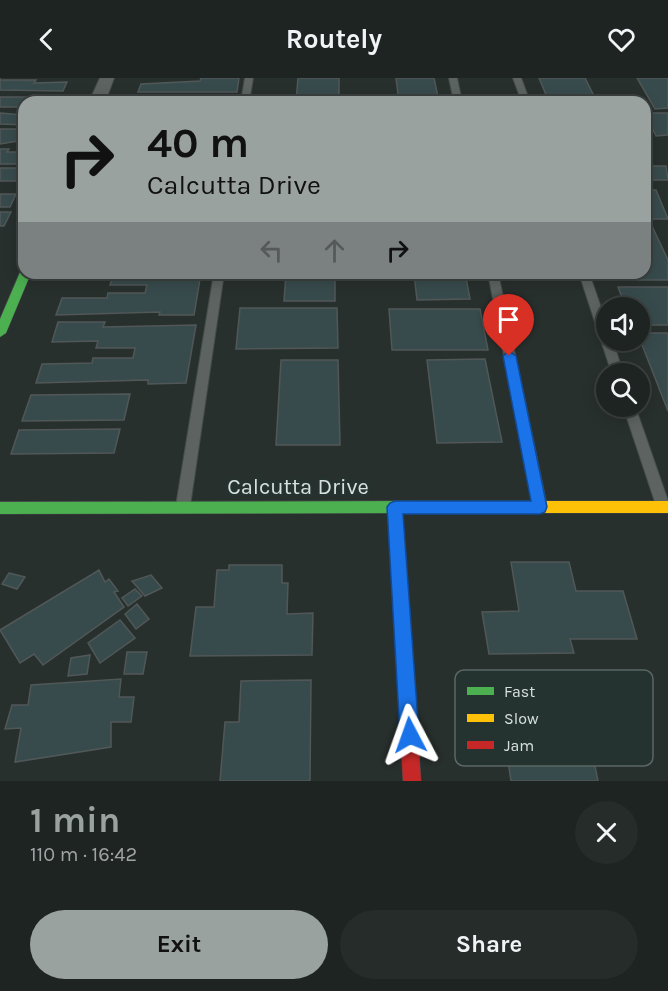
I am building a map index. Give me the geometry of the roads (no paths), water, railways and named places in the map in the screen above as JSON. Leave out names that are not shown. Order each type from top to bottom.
[{"type":"street","points":[[100,96],[107,78]]},
{"type":"street","points":[[0,333],[22,279]]},
{"type":"street","points":[[395,507],[412,781]]},
{"type":"street","name":"Calcutta Drive","points":[[0,508],[666,507]]},
{"type":"lane","points":[[246,96],[249,78]]},
{"type":"lane","points":[[453,78],[457,96]]},
{"type":"lane","points":[[517,78],[524,96]]},
{"type":"lane","points":[[183,508],[218,279]]},
{"type":"lane","points":[[494,279],[540,507]]},
{"type":"lane","points":[[586,279],[596,309]]},
{"type":"lane","points":[[633,417],[666,507]]}]
